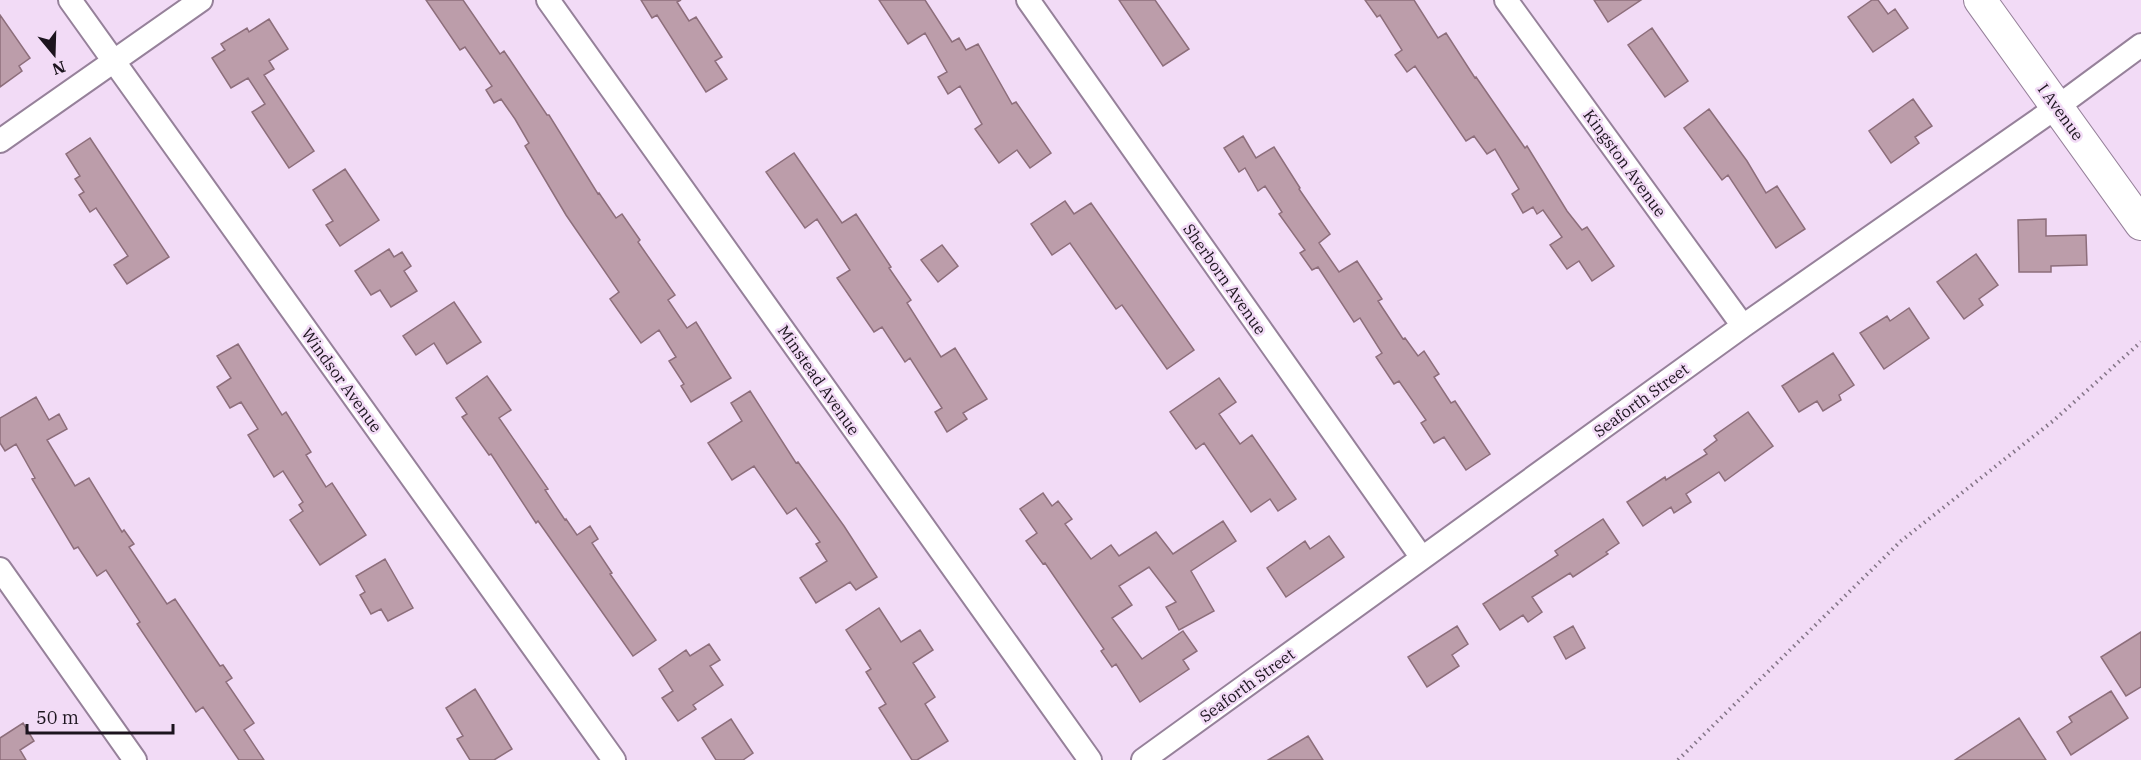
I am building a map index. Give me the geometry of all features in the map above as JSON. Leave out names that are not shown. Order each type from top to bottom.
[{"type":"main road","name":"I Avenue","points":[[1980,0],[2141,224]]},
{"type":"street","name":"Windsor Avenue","points":[[70,0],[614,760]]},
{"type":"street","points":[[0,141],[201,0]]},
{"type":"street","name":"Minstead Avenue","points":[[548,0],[1090,760]]},
{"type":"street","name":"Sherborn Avenue","points":[[1028,0],[1422,558]]},
{"type":"street","name":"Kingston Avenue","points":[[1506,0],[1743,326]]},
{"type":"street","name":"Seaforth Street","points":[[1143,760],[1743,326],[2057,107],[2141,45]]},
{"type":"street","points":[[0,569],[135,760]]},
{"type":"path","points":[[1678,760],[1901,541],[2053,420],[2141,342]]},
{"type":"building","points":[[426,0],[463,0],[500,54],[504,51],[549,115],[598,194],[616,218],[622,214],[640,240],[638,242],[675,295],[668,300],[687,328],[696,322],[731,378],[691,402],[681,386],[684,384],[669,361],[676,357],[659,330],[641,343],[610,299],[619,292],[566,215],[525,146],[529,143],[515,119],[501,99],[494,103],[486,90],[492,86],[465,47],[460,50]]},
{"type":"building","points":[[641,0],[681,0],[677,2],[689,21],[696,17],[722,57],[715,61],[727,79],[706,92],[657,15],[652,18]]},
{"type":"building","points":[[879,0],[925,0],[952,42],[959,38],[966,50],[978,44],[1012,104],[1016,102],[1051,153],[1030,168],[1017,150],[999,163],[975,129],[982,124],[960,86],[948,94],[938,77],[947,72],[925,33],[908,44]]},
{"type":"building","points":[[1119,0],[1155,0],[1189,49],[1163,66]]},
{"type":"building","points":[[1365,0],[1414,0],[1438,38],[1446,33],[1525,148],[1527,146],[1567,211],[1582,230],[1587,227],[1614,266],[1592,281],[1579,261],[1567,269],[1550,245],[1562,237],[1543,210],[1537,214],[1533,207],[1523,213],[1512,194],[1519,189],[1495,149],[1487,154],[1474,136],[1466,141],[1415,66],[1407,72],[1395,55],[1402,50],[1380,15],[1377,17]]},
{"type":"building","points":[[1594,0],[1641,0],[1608,22]]},
{"type":"building","points":[[1872,0],[1878,0],[1888,14],[1895,9],[1908,28],[1873,52],[1848,17]]},
{"type":"building","points":[[0,15],[30,58],[19,66],[22,71],[0,87]]},
{"type":"building","points":[[269,19],[288,49],[269,61],[274,69],[264,75],[314,151],[289,168],[252,112],[265,104],[248,78],[231,88],[212,58],[225,50],[221,44],[247,28],[249,32]]},
{"type":"building","points":[[1652,28],[1688,81],[1665,97],[1628,45]]},
{"type":"building","points":[[1913,99],[1932,126],[1915,137],[1919,143],[1891,163],[1869,131]]},
{"type":"building","points":[[1709,109],[1747,161],[1766,193],[1777,186],[1805,229],[1776,248],[1728,175],[1722,180],[1684,128]]},
{"type":"building","points":[[1243,136],[1256,158],[1274,147],[1330,234],[1319,243],[1339,272],[1357,261],[1382,299],[1378,301],[1403,339],[1405,338],[1418,356],[1424,351],[1439,374],[1434,377],[1451,403],[1455,401],[1490,454],[1466,470],[1444,437],[1434,443],[1421,423],[1426,420],[1399,381],[1394,384],[1376,357],[1382,353],[1360,318],[1354,322],[1318,267],[1312,270],[1300,253],[1305,250],[1279,214],[1282,212],[1265,186],[1258,191],[1245,168],[1239,172],[1224,148]]},
{"type":"building","points":[[90,138],[169,257],[127,284],[114,265],[128,256],[96,208],[90,212],[79,195],[84,192],[75,179],[80,176],[66,154]]},
{"type":"building","points":[[794,153],[842,223],[856,214],[911,300],[907,303],[941,357],[955,348],[987,399],[963,413],[967,419],[947,432],[935,412],[942,408],[910,358],[905,362],[882,327],[874,332],[837,278],[850,270],[817,219],[805,228],[766,172]]},
{"type":"building","points":[[345,169],[379,220],[340,246],[326,225],[333,221],[313,190]]},
{"type":"building","points":[[1065,201],[1074,214],[1091,203],[1194,350],[1167,369],[1122,305],[1116,309],[1070,243],[1052,255],[1031,224]]},
{"type":"building","points":[[2046,219],[2046,236],[2086,235],[2087,265],[2051,266],[2051,272],[2019,272],[2018,220]]},
{"type":"building","points":[[942,245],[958,266],[938,282],[921,260]]},
{"type":"building","points":[[389,249],[394,257],[402,252],[411,266],[404,271],[417,291],[391,307],[380,290],[371,295],[355,271]]},
{"type":"building","points":[[1976,254],[1998,285],[1979,299],[1983,305],[1964,319],[1937,282]]},
{"type":"building","points":[[454,302],[481,342],[447,364],[434,343],[416,355],[403,336]]},
{"type":"building","points":[[1909,308],[1929,338],[1884,369],[1860,333],[1887,316],[1890,321]]},
{"type":"building","points":[[238,344],[282,415],[286,412],[311,452],[306,455],[326,487],[332,483],[366,535],[320,565],[290,520],[303,511],[299,505],[303,502],[283,471],[274,477],[248,435],[258,429],[241,402],[230,408],[217,387],[231,378],[217,356]]},
{"type":"building","points":[[1833,353],[1854,385],[1839,395],[1841,400],[1823,411],[1817,401],[1799,412],[1782,386]]},
{"type":"building","points":[[487,376],[511,410],[499,418],[548,489],[545,490],[577,535],[590,526],[598,539],[592,543],[612,573],[610,574],[656,640],[633,656],[538,521],[536,523],[491,454],[489,455],[462,417],[467,414],[456,398]]},
{"type":"building","points":[[1219,378],[1236,402],[1219,414],[1240,444],[1252,435],[1296,499],[1278,511],[1270,499],[1251,512],[1204,443],[1196,449],[1170,412]]},
{"type":"building","points":[[750,391],[796,463],[798,462],[844,526],[877,577],[856,590],[850,582],[816,603],[800,578],[827,561],[816,544],[820,542],[796,508],[787,514],[754,466],[732,480],[708,443],[742,421],[731,403]]},
{"type":"building","points":[[36,397],[49,420],[59,414],[67,429],[47,440],[75,486],[89,478],[122,532],[124,530],[134,544],[129,547],[167,604],[175,599],[220,666],[223,665],[232,678],[226,682],[254,723],[244,730],[264,760],[239,760],[203,707],[196,712],[137,624],[140,622],[106,570],[97,576],[78,547],[74,549],[32,479],[35,478],[16,444],[5,451],[0,443],[0,418]]},
{"type":"building","points":[[1748,412],[1773,446],[1725,481],[1719,472],[1686,494],[1691,502],[1674,513],[1671,507],[1643,526],[1627,502],[1665,477],[1666,480],[1707,454],[1704,450],[1717,440],[1714,436]]},
{"type":"building","points":[[1043,493],[1052,506],[1058,501],[1072,519],[1065,524],[1091,559],[1111,545],[1119,556],[1156,532],[1173,554],[1223,521],[1236,541],[1191,571],[1214,611],[1179,630],[1166,607],[1176,602],[1149,567],[1119,586],[1132,605],[1112,618],[1142,659],[1183,631],[1197,651],[1183,660],[1189,669],[1140,702],[1116,664],[1112,667],[1101,651],[1104,649],[1045,563],[1043,564],[1026,541],[1037,533],[1020,509]]},
{"type":"building","points":[[1603,519],[1619,543],[1606,552],[1608,554],[1573,577],[1570,573],[1532,597],[1542,612],[1528,622],[1523,615],[1500,630],[1483,604],[1558,555],[1555,551]]},
{"type":"building","points":[[1329,536],[1344,557],[1286,597],[1267,568],[1305,541],[1310,549]]},
{"type":"building","points":[[385,559],[413,608],[388,621],[381,609],[371,614],[360,595],[365,592],[356,576]]},
{"type":"building","points":[[879,608],[901,642],[920,630],[933,650],[913,663],[935,697],[925,704],[948,741],[917,760],[912,760],[879,708],[886,704],[866,672],[871,669],[846,630]]},
{"type":"building","points":[[1457,626],[1468,644],[1452,655],[1459,666],[1427,687],[1408,657]]},
{"type":"building","points":[[1573,626],[1585,648],[1566,659],[1554,637]]},
{"type":"building","points":[[2141,632],[2141,687],[2126,696],[2101,657]]},
{"type":"building","points":[[709,644],[720,660],[710,666],[723,685],[693,705],[696,709],[678,721],[662,698],[673,691],[659,669],[686,650],[690,656]]},
{"type":"building","points":[[475,689],[512,749],[494,760],[470,760],[457,739],[463,736],[446,708]]},
{"type":"building","points":[[2111,691],[2128,718],[2071,755],[2057,732],[2072,722],[2069,717]]},
{"type":"building","points":[[2019,718],[2046,760],[1955,760]]},
{"type":"building","points":[[731,719],[753,753],[743,760],[716,760],[702,738]]},
{"type":"building","points":[[23,723],[34,741],[20,750],[26,760],[0,760],[0,738]]},
{"type":"building","points":[[1308,736],[1323,760],[1268,760]]}]
